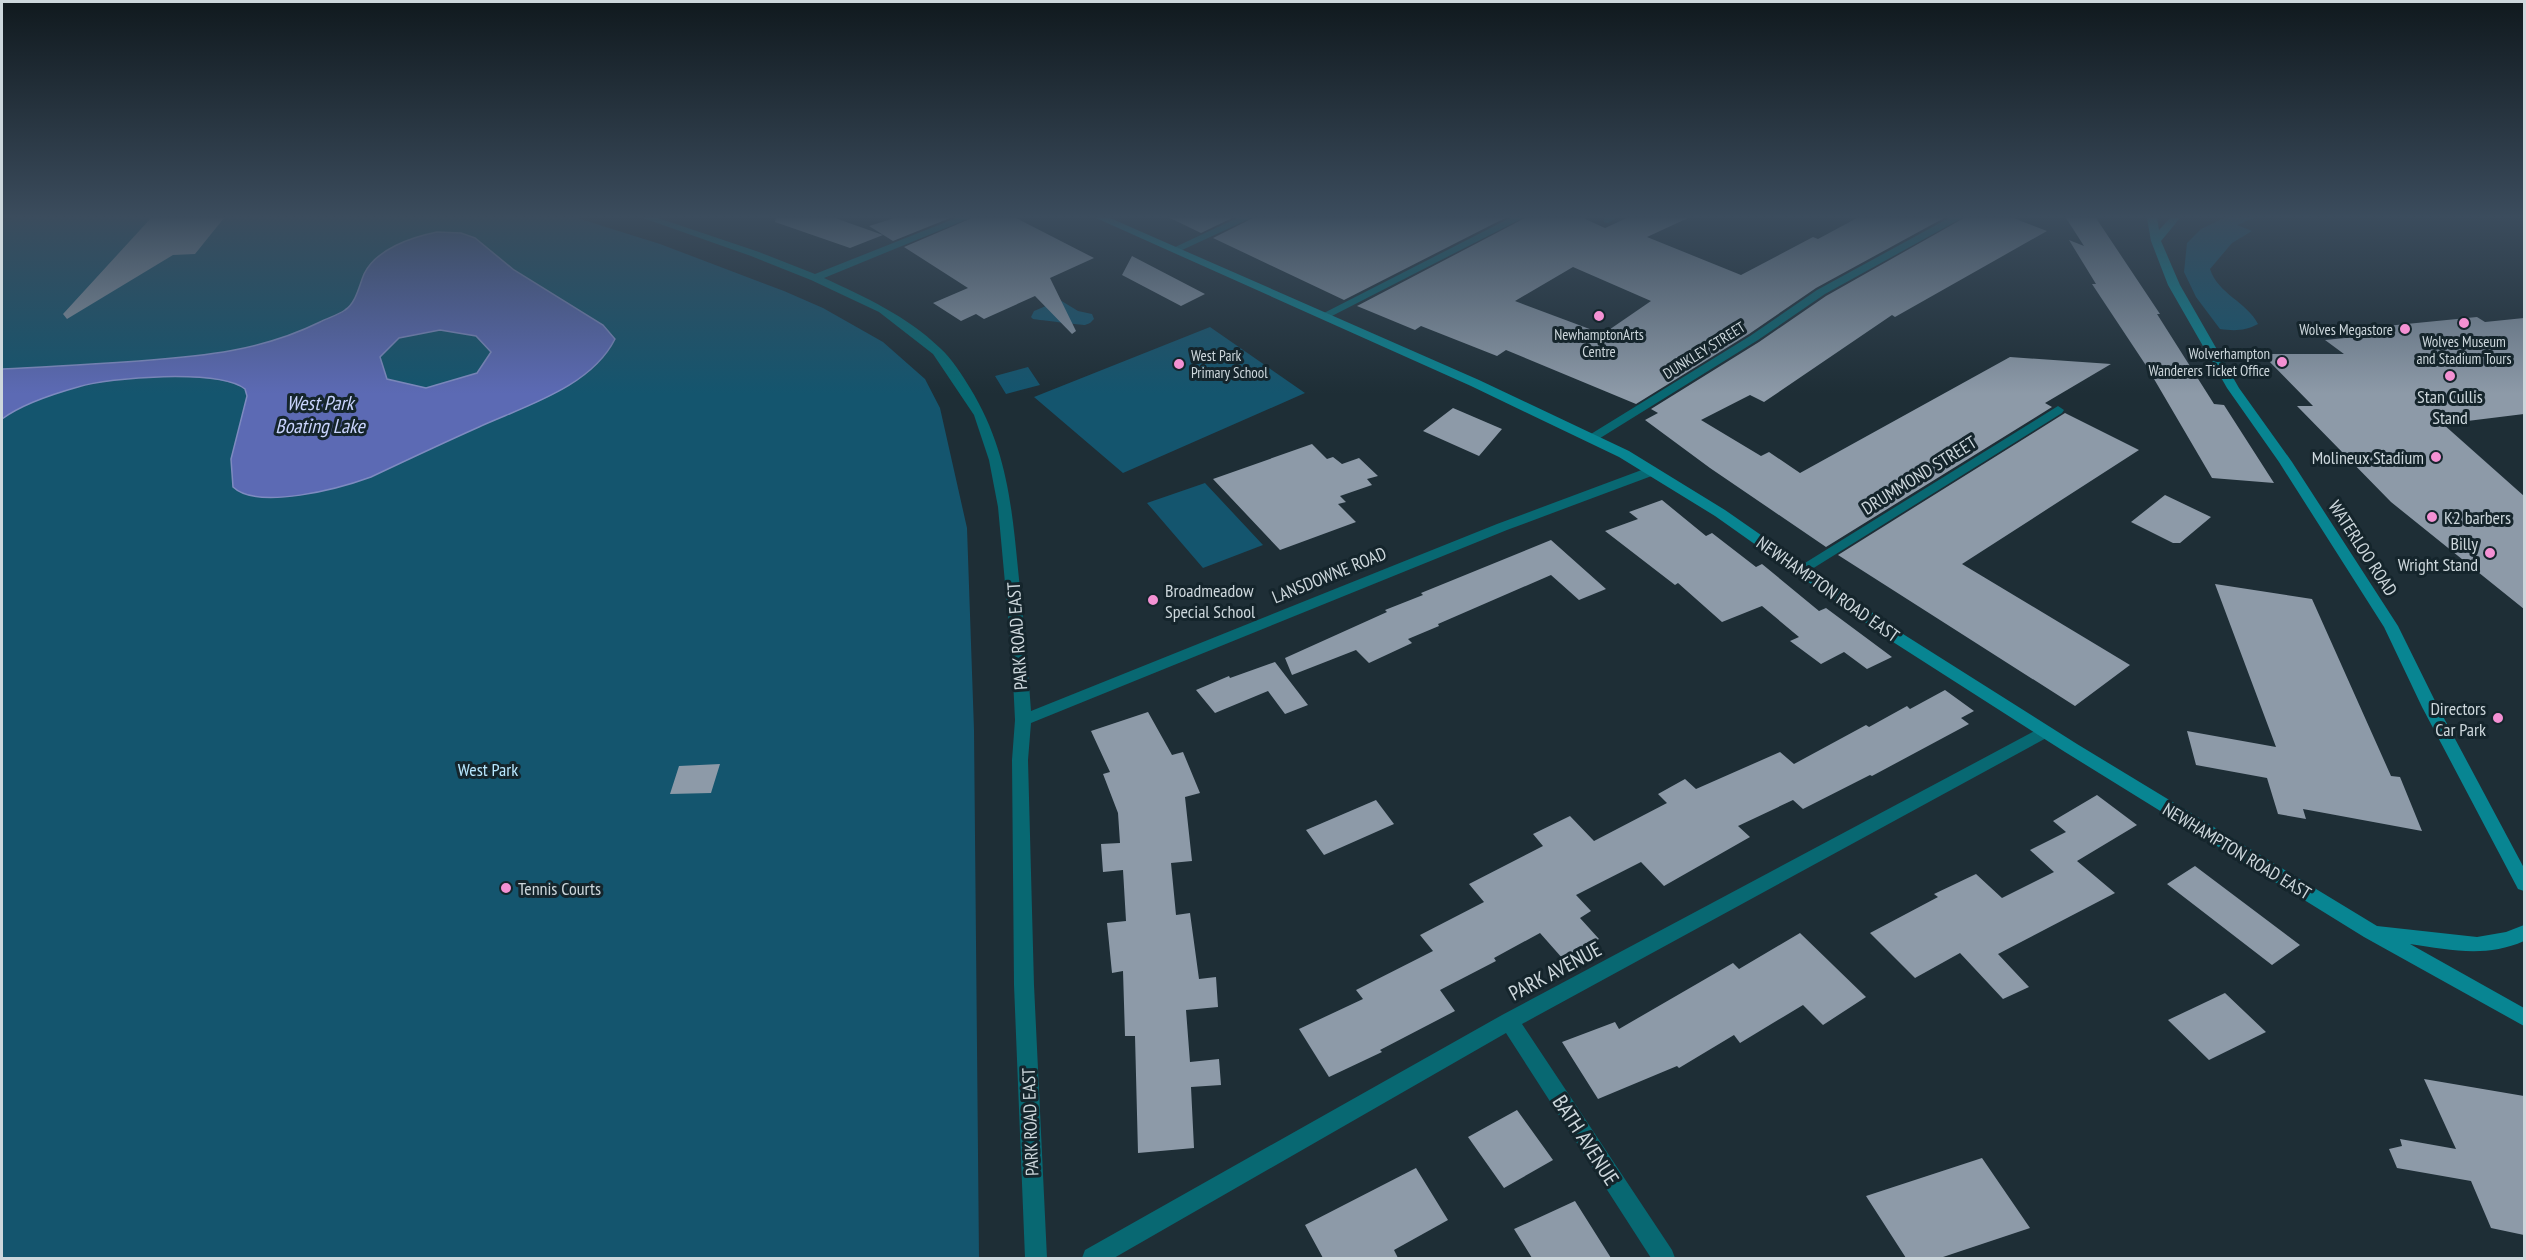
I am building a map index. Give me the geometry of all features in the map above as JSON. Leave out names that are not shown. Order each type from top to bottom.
[{"type":"street","name":"PARK ROAD EAST","points":[[812,277],[883,310],[937,351],[958,379],[980,415],[996,460],[1005,507],[1020,659],[1023,720],[1020,760],[1024,974],[1036,1258]]},
{"type":"street","name":"NEWHAMPTON ROAD EAST","points":[[1237,277],[1592,437],[1652,471],[1720,513],[1799,571],[1898,638],[2044,732],[2371,932],[2524,1018]]},
{"type":"street","points":[[1324,316],[1402,277]]},
{"type":"street","name":"DUNKLEY STREET","points":[[1592,437],[1754,338],[1821,292],[1849,277]]},
{"type":"street","name":"WATERLOO ROAD","points":[[2171,277],[2233,388],[2285,462],[2391,626],[2435,716],[2524,884]]},
{"type":"street","name":"DRUMMOND STREET","points":[[1799,571],[2058,410]]},
{"type":"street","name":"LANSDOWNE ROAD","points":[[1023,720],[1502,527],[1652,471]]},
{"type":"street","name":"PARK AVENUE","points":[[1093,1258],[1509,1021],[2044,732]]},
{"type":"street","points":[[2371,932],[2477,945],[2508,940],[2524,933]]},
{"type":"street","name":"BATH AVENUE","points":[[1509,1021],[1664,1258]]},
{"type":"green space","name":"West Park","points":[[2,277],[747,277],[823,308],[883,342],[925,379],[940,408],[967,528],[974,730],[979,1258],[2,1258]]},
{"type":"green space","points":[[2186,277],[2213,277],[2226,292],[2253,316],[2258,324],[2244,329],[2220,329],[2196,297]]},
{"type":"green space","points":[[1060,300],[1078,311],[1092,314],[1094,319],[1085,325],[1031,317],[1034,311]]},
{"type":"green space","points":[[1210,327],[1305,393],[1123,473],[1034,397]]},
{"type":"green space","points":[[1028,367],[1040,385],[1006,394],[995,376]]},
{"type":"green space","points":[[1205,483],[1263,545],[1203,568],[1147,503]]},
{"type":"water","name":"West Park Boating Lake","points":[[363,277],[525,277],[603,325],[615,339],[604,356],[590,370],[574,382],[536,403],[371,477],[340,487],[300,495],[261,497],[245,494],[233,487],[231,459],[247,396],[245,389],[232,383],[212,379],[164,377],[93,383],[38,400],[2,419],[2,369],[186,357],[254,346],[298,332],[336,315],[349,307],[355,299]],"holes":[[[440,330],[476,336],[491,352],[477,373],[426,388],[387,379],[380,357],[399,338]]]},
{"type":"building","points":[[97,277],[137,277],[67,319],[63,314]]},
{"type":"building","points":[[951,277],[1053,277],[1050,278],[1076,331],[1072,334],[1035,296],[984,319],[976,314],[961,321],[933,303],[968,288]]},
{"type":"building","points":[[1125,277],[1172,277],[1205,294],[1181,306]]},
{"type":"building","points":[[1295,277],[1390,277],[1344,300]]},
{"type":"building","points":[[1413,277],[1556,277],[1515,301],[1603,334],[1651,301],[1595,277],[1836,277],[1636,404],[1506,350],[1497,356],[1421,326],[1415,330],[1357,306]]},
{"type":"building","points":[[1860,277],[1966,277],[1895,317],[1892,315],[1764,402],[1750,395],[1701,420],[1761,456],[1769,452],[1800,473],[2010,357],[2111,364],[2045,403],[2052,407],[1826,547],[1710,468],[1645,420],[1658,413],[1651,409],[1759,342],[1826,296]]},
{"type":"building","points":[[2092,277],[2135,277],[2214,404],[2224,405],[2274,483],[2212,478],[2147,367],[2092,284],[2096,284]]},
{"type":"building","name":"Molineux Stadium","points":[[2477,317],[2485,322],[2524,318],[2524,414],[2443,424],[2524,496],[2524,609],[2391,502],[2297,406],[2313,406],[2262,354],[2344,354],[2325,340],[2385,334],[2376,327]]},
{"type":"building","points":[[1453,408],[1502,429],[1479,456],[1423,431]]},
{"type":"building","points":[[2065,413],[2139,450],[1962,564],[2130,665],[2075,706],[1838,555]]},
{"type":"building","points":[[1312,444],[1327,459],[1333,457],[1342,464],[1359,458],[1378,476],[1367,479],[1372,485],[1340,496],[1346,502],[1338,504],[1356,522],[1280,550],[1213,479]]},
{"type":"building","points":[[2165,495],[2211,517],[2180,543],[2173,543],[2131,522]]},
{"type":"building","points":[[1662,500],[1706,536],[1712,533],[1756,567],[1762,564],[1819,611],[1826,608],[1892,657],[1867,669],[1844,652],[1821,664],[1790,641],[1799,637],[1762,606],[1722,622],[1678,583],[1675,585],[1605,531],[1638,519],[1629,512]]},
{"type":"building","points":[[1551,540],[1606,589],[1579,600],[1551,575],[1438,624],[1439,626],[1408,639],[1412,643],[1369,663],[1356,650],[1292,675],[1285,658],[1387,612],[1385,610],[1423,595],[1421,593]]},
{"type":"building","points":[[2215,584],[2312,599],[2391,776],[2400,777],[2422,831],[2303,809],[2306,819],[2278,814],[2267,778],[2196,765],[2187,731],[2276,747]]},
{"type":"building","points":[[1275,662],[1308,705],[1285,714],[1268,691],[1215,713],[1196,690],[1229,676],[1230,678]]},
{"type":"building","points":[[1945,690],[1974,711],[1961,718],[1969,724],[1872,776],[1803,809],[1793,800],[1738,826],[1750,837],[1664,886],[1641,862],[1576,895],[1591,911],[1580,918],[1599,939],[1563,959],[1540,933],[1494,958],[1496,961],[1440,990],[1455,1011],[1380,1050],[1382,1052],[1329,1077],[1299,1029],[1363,999],[1356,990],[1433,951],[1420,935],[1484,902],[1469,884],[1543,846],[1533,834],[1570,816],[1594,841],[1667,803],[1658,794],[1685,779],[1696,789],[1780,752],[1794,764],[1866,725],[1869,727],[1907,706],[1910,709]]},
{"type":"building","points":[[1148,712],[1172,755],[1183,752],[1200,793],[1185,797],[1192,861],[1171,863],[1176,915],[1190,913],[1199,979],[1216,977],[1218,1007],[1186,1010],[1190,1062],[1219,1059],[1221,1085],[1191,1087],[1194,1148],[1138,1153],[1135,1036],[1125,1036],[1123,971],[1112,973],[1107,923],[1126,921],[1123,870],[1103,872],[1101,844],[1120,843],[1118,813],[1103,774],[1110,772],[1091,731]]},
{"type":"building","points":[[720,764],[711,793],[670,794],[679,766]]},
{"type":"building","points":[[2097,795],[2137,825],[2077,861],[2115,893],[1998,954],[2029,987],[2003,999],[1960,953],[1915,978],[1870,933],[1938,897],[1934,894],[1976,874],[2002,898],[2054,872],[2030,850],[2066,832],[2053,821]]},
{"type":"building","points":[[1376,800],[1394,824],[1324,855],[1306,830]]},
{"type":"building","points":[[2195,866],[2300,945],[2272,965],[2167,884]]},
{"type":"building","points":[[1800,933],[1866,997],[1823,1025],[1803,1005],[1740,1043],[1734,1035],[1679,1068],[1677,1066],[1598,1099],[1562,1042],[1615,1022],[1619,1029],[1733,963],[1739,969]]},
{"type":"building","points":[[2225,993],[2266,1032],[2209,1060],[2168,1020]]},
{"type":"building","points":[[2424,1079],[2524,1096],[2524,1235],[2491,1228],[2471,1181],[2397,1168],[2389,1149],[2402,1146],[2400,1139],[2456,1149]]},
{"type":"building","points":[[1517,1110],[1553,1160],[1504,1188],[1468,1137]]},
{"type":"building","points":[[1982,1158],[2030,1228],[1940,1258],[1906,1258],[1866,1196]]},
{"type":"building","points":[[1416,1168],[1448,1220],[1394,1250],[1398,1258],[1323,1258],[1305,1225]]},
{"type":"building","points":[[1575,1201],[1611,1258],[1532,1258],[1514,1229]]},
{"type":"place","name":"NewhamptonArts Centre","points":[[1599,316]]},
{"type":"place","name":"Wolves Museum and Stadium Tours","points":[[2464,323]]},
{"type":"place","name":"Wolves Megastore","points":[[2405,329]]},
{"type":"place","name":"Wolverhampton Wanderers Ticket Office","points":[[2282,362]]},
{"type":"place","name":"West Park Primary School","points":[[1179,364]]},
{"type":"place","name":"Stan Cullis Stand","points":[[2450,376]]},
{"type":"place","name":"Molineux Stadium","points":[[2436,457]]},
{"type":"place","name":"K2 barbers","points":[[2432,517]]},
{"type":"place","name":"Billy Wright Stand","points":[[2490,553]]},
{"type":"place","name":"Broadmeadow Special School","points":[[1153,600]]},
{"type":"place","name":"Directors Car Park","points":[[2498,718]]},
{"type":"place","name":"Tennis Courts","points":[[506,888]]}]
